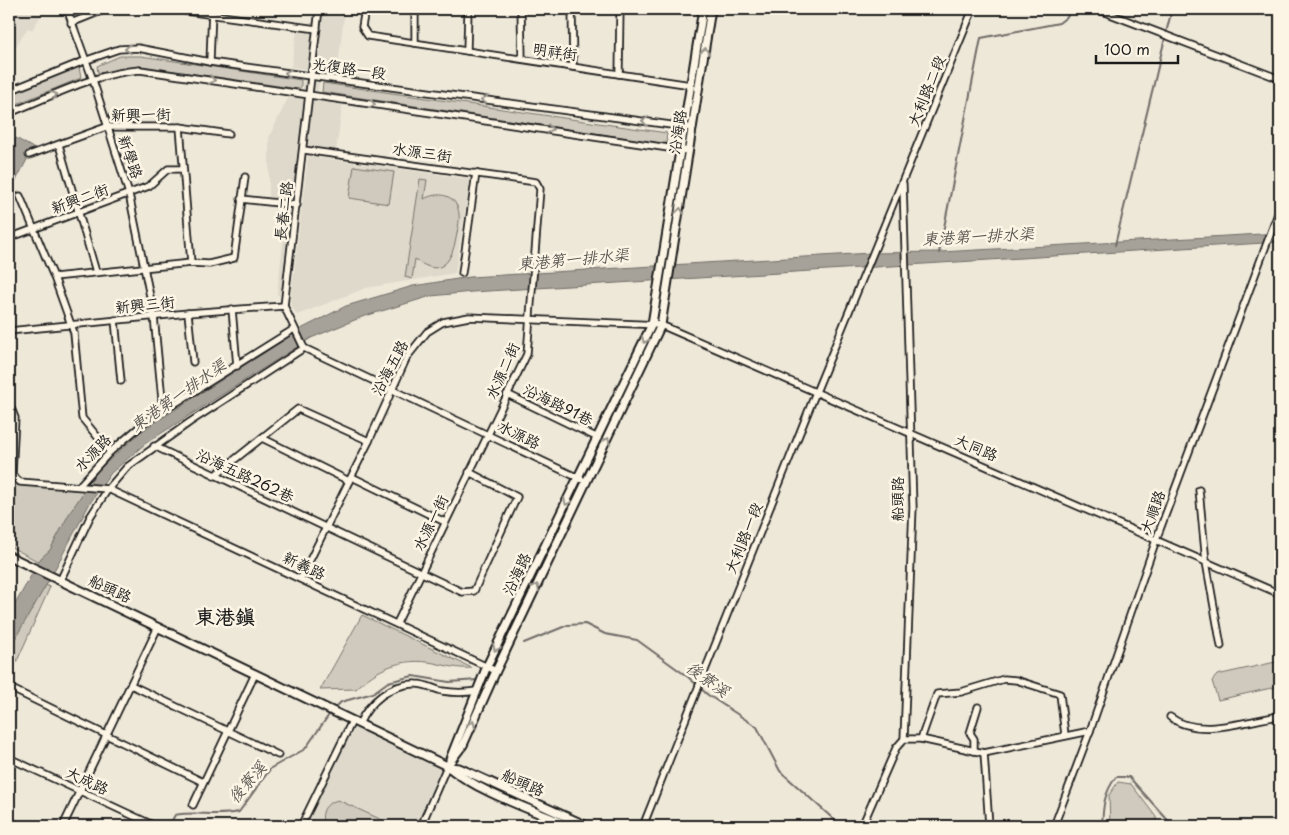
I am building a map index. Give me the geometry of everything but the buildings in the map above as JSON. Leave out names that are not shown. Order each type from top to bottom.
[{"type":"main road","name":"沿海路","points":[[448,766],[454,744],[487,666],[652,324],[682,126],[691,85],[703,9]]},
{"type":"main road","name":"沿海路","points":[[496,670],[661,325],[671,277],[711,9]]},
{"type":"main road","name":"船頭路","points":[[9,556],[448,766],[480,786],[570,826]]},
{"type":"main road","points":[[448,766],[463,745],[496,670]]},
{"type":"main road","name":"船頭路","points":[[448,766],[459,768],[587,826]]},
{"type":"street","name":"新學路","points":[[66,9],[84,61],[93,80],[106,127],[129,194],[154,316],[164,410]]},
{"type":"street","points":[[71,23],[106,9]]},
{"type":"street","points":[[170,9],[212,12],[317,29]]},
{"type":"street","name":"長春二路","points":[[284,306],[320,9]]},
{"type":"street","name":"明祥街","points":[[365,9],[362,27],[368,36],[691,85]]},
{"type":"street","points":[[415,9],[415,44]]},
{"type":"street","points":[[467,51],[468,9]]},
{"type":"street","points":[[521,9],[522,60]]},
{"type":"street","points":[[572,9],[573,67]]},
{"type":"street","points":[[619,74],[620,9]]},
{"type":"street","name":"大利路二段","points":[[903,182],[973,9]]},
{"type":"street","points":[[1097,9],[1280,79]]},
{"type":"street","points":[[210,62],[213,25],[212,12]]},
{"type":"street","name":"光復路一段","points":[[9,90],[119,49],[138,48],[210,62],[693,128]]},
{"type":"street","name":"光復路一段","points":[[9,113],[120,71],[140,70],[689,151]]},
{"type":"street","name":"新興一街","points":[[29,155],[106,127],[180,127],[229,134]]},
{"type":"street","points":[[180,127],[191,264]]},
{"type":"street","points":[[59,145],[96,272]]},
{"type":"street","name":"水源三街","points":[[304,150],[536,182],[540,189],[535,265]]},
{"type":"street","name":"新興二街","points":[[9,238],[148,186],[168,169],[184,169]]},
{"type":"street","points":[[462,273],[476,173]]},
{"type":"street","points":[[54,277],[191,264],[209,264],[234,258],[245,177]]},
{"type":"street","name":"船頭路","points":[[903,182],[913,507],[904,739]]},
{"type":"street","name":"大利路一段","points":[[643,826],[816,392],[903,182]]},
{"type":"street","points":[[20,196],[54,277],[74,333],[80,414],[110,452]]},
{"type":"street","points":[[241,199],[297,205]]},
{"type":"street","name":"大順路","points":[[1054,826],[1090,731],[1156,540],[1280,208]]},
{"type":"street","name":"水源二街","points":[[488,434],[527,354],[535,265]]},
{"type":"street","points":[[60,581],[90,517],[108,489],[127,468],[154,446],[304,348],[284,306]]},
{"type":"street","name":"新興三街","points":[[9,331],[154,316],[284,306]]},
{"type":"street","points":[[232,309],[237,366]]},
{"type":"street","points":[[188,313],[193,362]]},
{"type":"street","name":"沿海五路","points":[[301,578],[369,442],[391,390],[416,343],[427,332],[443,322],[469,318],[661,325]]},
{"type":"street","points":[[115,320],[121,381]]},
{"type":"street","name":"大同路","points":[[661,325],[1280,594]]},
{"type":"street","name":"水源路","points":[[9,403],[15,418],[12,475],[14,480],[82,486],[110,452],[164,410],[295,330]]},
{"type":"street","name":"水源路","points":[[304,348],[587,482]]},
{"type":"street","name":"沿海路91巷","points":[[508,394],[598,438]]},
{"type":"street","points":[[214,476],[298,409],[369,442]]},
{"type":"street","name":"水源一街","points":[[397,623],[488,434]]},
{"type":"street","points":[[262,438],[446,522]]},
{"type":"street","name":"沿海五路262巷","points":[[154,446],[462,592],[474,591],[517,497],[469,472]]},
{"type":"street","name":"新義路","points":[[82,486],[108,489],[496,670]]},
{"type":"street","points":[[1199,490],[1206,562],[1221,646]]},
{"type":"street","points":[[63,826],[158,627]]},
{"type":"street","points":[[192,805],[255,674]]},
{"type":"street","points":[[921,739],[936,694],[961,692],[1004,679],[1016,680],[1060,694],[1065,735]]},
{"type":"street","points":[[301,826],[356,722],[373,702],[398,688],[416,684],[442,691],[465,693],[477,691]]},
{"type":"street","points":[[131,685],[278,755]]},
{"type":"street","points":[[9,690],[12,689],[203,782]]},
{"type":"street","points":[[974,752],[974,739],[970,732],[978,707]]},
{"type":"street","points":[[1170,717],[1179,724],[1216,727],[1280,716]]},
{"type":"street","points":[[862,826],[896,748],[904,739],[921,739],[984,753],[1090,731]]},
{"type":"street","points":[[984,753],[988,826]]},
{"type":"street","name":"大成路","points":[[9,758],[155,826]]},
{"type":"street","points":[[421,826],[448,766]]},
{"type":"street","points":[[9,821],[21,826]]},
{"type":"shaded area","points":[[9,9],[45,9],[32,30],[28,28],[9,57]]},
{"type":"shaded area","points":[[316,9],[345,9],[337,72],[321,70],[317,97],[343,100],[335,159],[306,155],[289,297],[277,295],[288,200],[269,197],[269,137],[290,94],[302,95],[305,69],[291,67],[298,24],[314,26]]},
{"type":"shaded area","points":[[120,56],[141,56],[301,80],[301,87],[299,89],[141,66],[98,73],[97,66]]},
{"type":"shaded area","points":[[79,67],[81,78],[9,107],[9,93]]},
{"type":"shaded area","points":[[323,83],[667,133],[666,144],[322,92]]},
{"type":"shaded area","points":[[16,138],[33,148],[9,194],[9,148]]},
{"type":"shaded area","points":[[308,156],[470,179],[455,273],[366,288],[297,315],[290,304]]},
{"type":"shaded area","points":[[354,166],[394,172],[389,204],[349,198]]},
{"type":"shaded area","points":[[420,179],[427,180],[424,199],[435,195],[451,198],[457,207],[459,221],[453,251],[445,264],[433,268],[415,259],[412,279],[405,277]]},
{"type":"shaded area","points":[[1280,233],[1280,242],[472,292],[431,296],[362,317],[311,338],[146,443],[111,473],[90,503],[48,582],[9,649],[9,615],[41,558],[50,550],[69,514],[98,470],[142,431],[299,330],[346,306],[413,286],[470,277],[871,253],[941,252]]},
{"type":"shaded area","points":[[9,483],[89,488],[43,564],[9,546]]},
{"type":"shaded area","points":[[45,585],[50,587],[9,679],[9,646]]},
{"type":"shaded area","points":[[362,615],[472,668],[458,668],[423,662],[401,663],[373,675],[356,689],[320,690]]},
{"type":"shaded area","points":[[1280,661],[1280,686],[1218,700],[1212,681],[1217,675]]},
{"type":"shaded area","points":[[353,726],[440,769],[416,826],[314,826],[308,823]]},
{"type":"shaded area","points":[[1118,782],[1131,784],[1156,817],[1157,826],[1110,826],[1109,795]]},
{"type":"shaded area","points":[[338,800],[392,826],[314,826],[310,824],[312,820],[323,825],[324,809],[329,804]]},
{"type":"waterway","name":"東港第一排水渠","points":[[939,253],[981,38],[1059,23],[1068,16],[1067,9]]},
{"type":"waterway","points":[[1166,33],[1172,9]]},
{"type":"waterway","points":[[1115,245],[1165,38]]},
{"type":"waterway","name":"後寮溪","points":[[524,643],[568,625],[585,624],[605,634],[637,640],[688,677],[708,695],[757,727],[780,771],[841,826]]},
{"type":"waterway","points":[[334,709],[341,702],[373,693],[388,682],[413,676],[449,682],[478,680]]},
{"type":"waterway","name":"後寮溪","points":[[170,824],[175,815],[239,812],[271,768],[305,749],[331,712]]},
{"type":"waterway","name":"後寮溪","points":[[1102,826],[1105,800],[1116,777],[1129,777],[1173,826]]},
{"type":"district","name":"東港鎮","points":[[225,617]]}]
